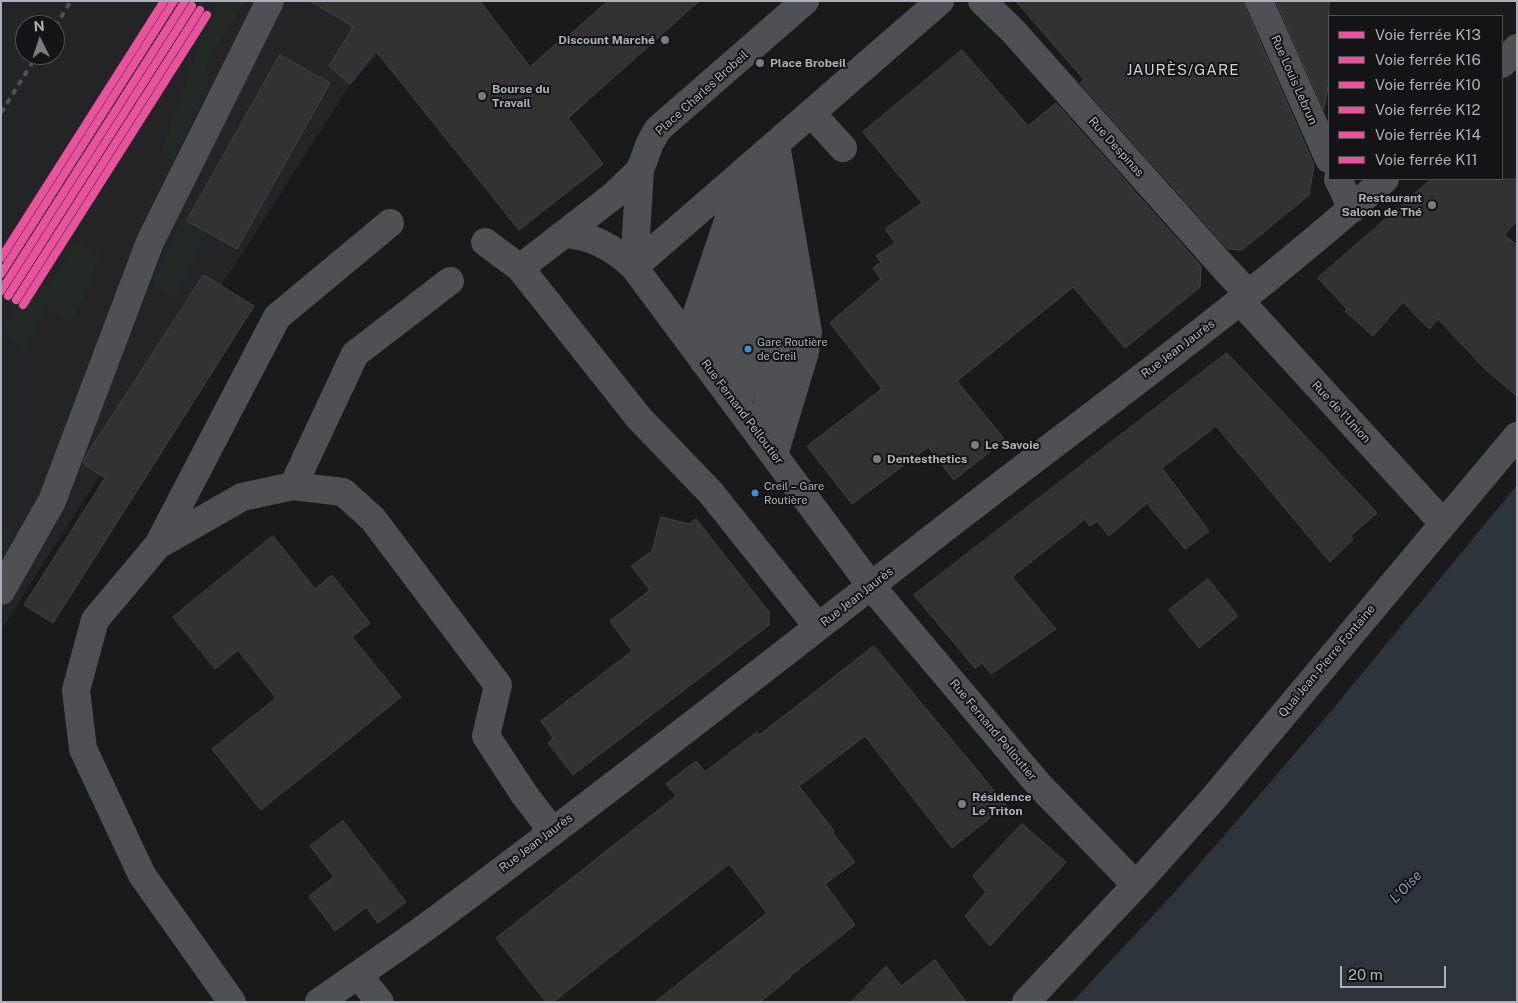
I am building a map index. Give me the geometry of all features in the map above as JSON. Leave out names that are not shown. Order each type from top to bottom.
[{"type":"street","points":[[1,591],[52,501],[150,242],[270,1]]},
{"type":"street","name":"Place Charles Brobeil","points":[[634,267],[640,170],[650,143],[658,129],[805,1]]},
{"type":"street","points":[[634,267],[940,1]]},
{"type":"street","name":"Rue Despinas","points":[[982,1],[1012,31],[1226,270],[1244,298]]},
{"type":"street","name":"Rue Louis Lebrun","points":[[1259,1],[1328,157]]},
{"type":"street","points":[[1503,63],[1517,48]]},
{"type":"street","points":[[812,113],[843,148]]},
{"type":"street","points":[[766,445],[802,291],[776,144]]},
{"type":"street","points":[[704,362],[776,144]]},
{"type":"street","points":[[520,268],[612,196],[640,170]]},
{"type":"street","points":[[688,340],[744,172]]},
{"type":"street","points":[[1338,180],[1352,209]]},
{"type":"street","name":"Rue Jean Jaurès","points":[[319,1002],[440,916],[818,627],[1244,298],[1330,228],[1385,180]]},
{"type":"street","points":[[729,395],[783,187]]},
{"type":"street","points":[[232,1002],[142,874],[84,749],[76,690],[94,620],[158,544],[277,317],[390,223]]},
{"type":"street","name":"Rue Fernand Pelloutier","points":[[564,234],[578,235],[609,247],[634,267],[871,586],[1039,785],[1136,885]]},
{"type":"street","points":[[486,242],[520,268],[639,418],[711,493],[818,627]]},
{"type":"street","points":[[729,395],[793,243]]},
{"type":"street","points":[[293,486],[355,354],[450,282]]},
{"type":"street","name":"Rue de l'Union","points":[[1244,298],[1443,523]]},
{"type":"street","name":"Quai Jean-Pierre Fontaine","points":[[1026,1002],[1136,885],[1212,800],[1517,436]]},
{"type":"street","points":[[158,544],[242,497],[293,486],[343,492],[373,519],[498,685],[486,736],[524,794],[552,831]]},
{"type":"street","points":[[358,975],[380,1002]]},
{"type":"shaded area","points":[[1,1],[418,1],[378,54],[348,88],[1,630]]},
{"type":"shaded area","points":[[218,1],[245,1],[207,62],[209,84],[172,161],[161,154],[205,26]]},
{"type":"shaded area","points":[[182,217],[209,226],[174,297],[152,286]]},
{"type":"shaded area","points":[[74,243],[102,254],[72,321],[44,309],[25,348],[1,333],[20,298],[53,280]]},
{"type":"shaded area","points":[[1,526],[14,534],[1,555]]},
{"type":"water","name":"L'Oise","points":[[1517,485],[1517,1002],[1072,1002],[1174,893],[1254,801],[1332,710]]},
{"type":"building","points":[[311,1],[480,1],[530,67],[608,1],[699,1],[568,118],[603,164],[519,230],[376,51],[350,84],[329,66],[353,27]]},
{"type":"building","points":[[1016,1],[1244,1],[1314,165],[1309,195],[1242,250],[1228,249],[1080,83],[1084,80]]},
{"type":"building","points":[[1276,1],[1329,1],[1328,87],[1324,110]]},
{"type":"building","points":[[962,50],[1028,126],[1056,103],[1201,266],[1200,287],[1125,348],[1073,287],[957,381],[1005,440],[954,480],[928,447],[852,504],[807,446],[882,389],[830,323],[881,279],[873,268],[881,262],[876,256],[895,243],[885,229],[922,203],[863,132]]},
{"type":"building","points":[[280,55],[330,83],[237,249],[187,221]]},
{"type":"building","points":[[1517,179],[1517,221],[1504,235],[1517,245],[1517,396],[1485,369],[1438,319],[1429,329],[1403,302],[1373,336],[1345,311],[1347,309],[1318,278],[1431,180]]},
{"type":"building","points":[[204,275],[254,306],[53,623],[24,605],[105,478],[83,463],[86,456]]},
{"type":"building","points":[[1227,353],[1377,513],[1350,536],[1353,539],[1330,562],[1216,426],[1162,468],[1209,531],[1185,549],[1147,503],[1109,536],[1097,521],[1090,526],[1085,519],[1012,577],[1056,629],[991,674],[982,663],[975,668],[914,595]]},
{"type":"building","points":[[661,517],[689,524],[696,519],[769,612],[769,625],[573,775],[548,743],[553,738],[541,721],[632,651],[610,621],[650,590],[631,566],[652,551]]},
{"type":"building","points":[[273,536],[315,589],[332,575],[370,623],[352,637],[401,697],[261,810],[212,749],[276,698],[238,650],[215,669],[173,617]]},
{"type":"building","points":[[1208,579],[1238,616],[1199,648],[1169,610]]},
{"type":"building","points":[[874,646],[1006,805],[952,848],[865,736],[799,786],[855,862],[825,884],[855,925],[760,1002],[655,1002],[767,913],[729,864],[553,1002],[546,1002],[496,938],[676,796],[666,784],[696,761],[705,772],[757,732],[759,735]]},
{"type":"building","points":[[343,821],[406,902],[378,923],[366,907],[335,931],[309,896],[334,877],[310,846]]},
{"type":"building","points":[[1022,824],[1066,862],[990,946],[965,916],[986,892],[973,876]]},
{"type":"building","points":[[935,960],[966,1002],[851,1002],[886,966],[901,986]]},
{"type":"railway","points":[[62,15],[71,1]]},
{"type":"railway","points":[[1,113],[31,65]]},
{"type":"rail line","name":"K14","points":[[1,258],[164,1]]},
{"type":"rail line","name":"K10","points":[[1,274],[174,1]]},
{"type":"rail line","name":"K13","points":[[1,291],[185,1]]},
{"type":"rail line","name":"K16","points":[[8,296],[192,6]]},
{"type":"rail line","name":"K12","points":[[16,300],[200,10]]},
{"type":"rail line","name":"K11","points":[[23,305],[207,15]]},
{"type":"place","name":"Discount Marché","points":[[665,40]]},
{"type":"place","name":"Place Brobeil","points":[[760,63]]},
{"type":"place","name":"Bourse du Travail","points":[[482,96]]},
{"type":"place","name":"Restaurant Saloon de Thé","points":[[1432,205]]},
{"type":"place","name":"Gare Routière de Creil","points":[[748,349]]},
{"type":"place","name":"Le Savoie","points":[[975,445]]},
{"type":"place","name":"Dentesthetics","points":[[877,459]]},
{"type":"place","name":"Creil – Gare Routière","points":[[755,493]]},
{"type":"place","name":"Résidence Le Triton","points":[[962,804]]},
{"type":"district","name":"JAURÈS/GARE","points":[[1183,70]]}]
